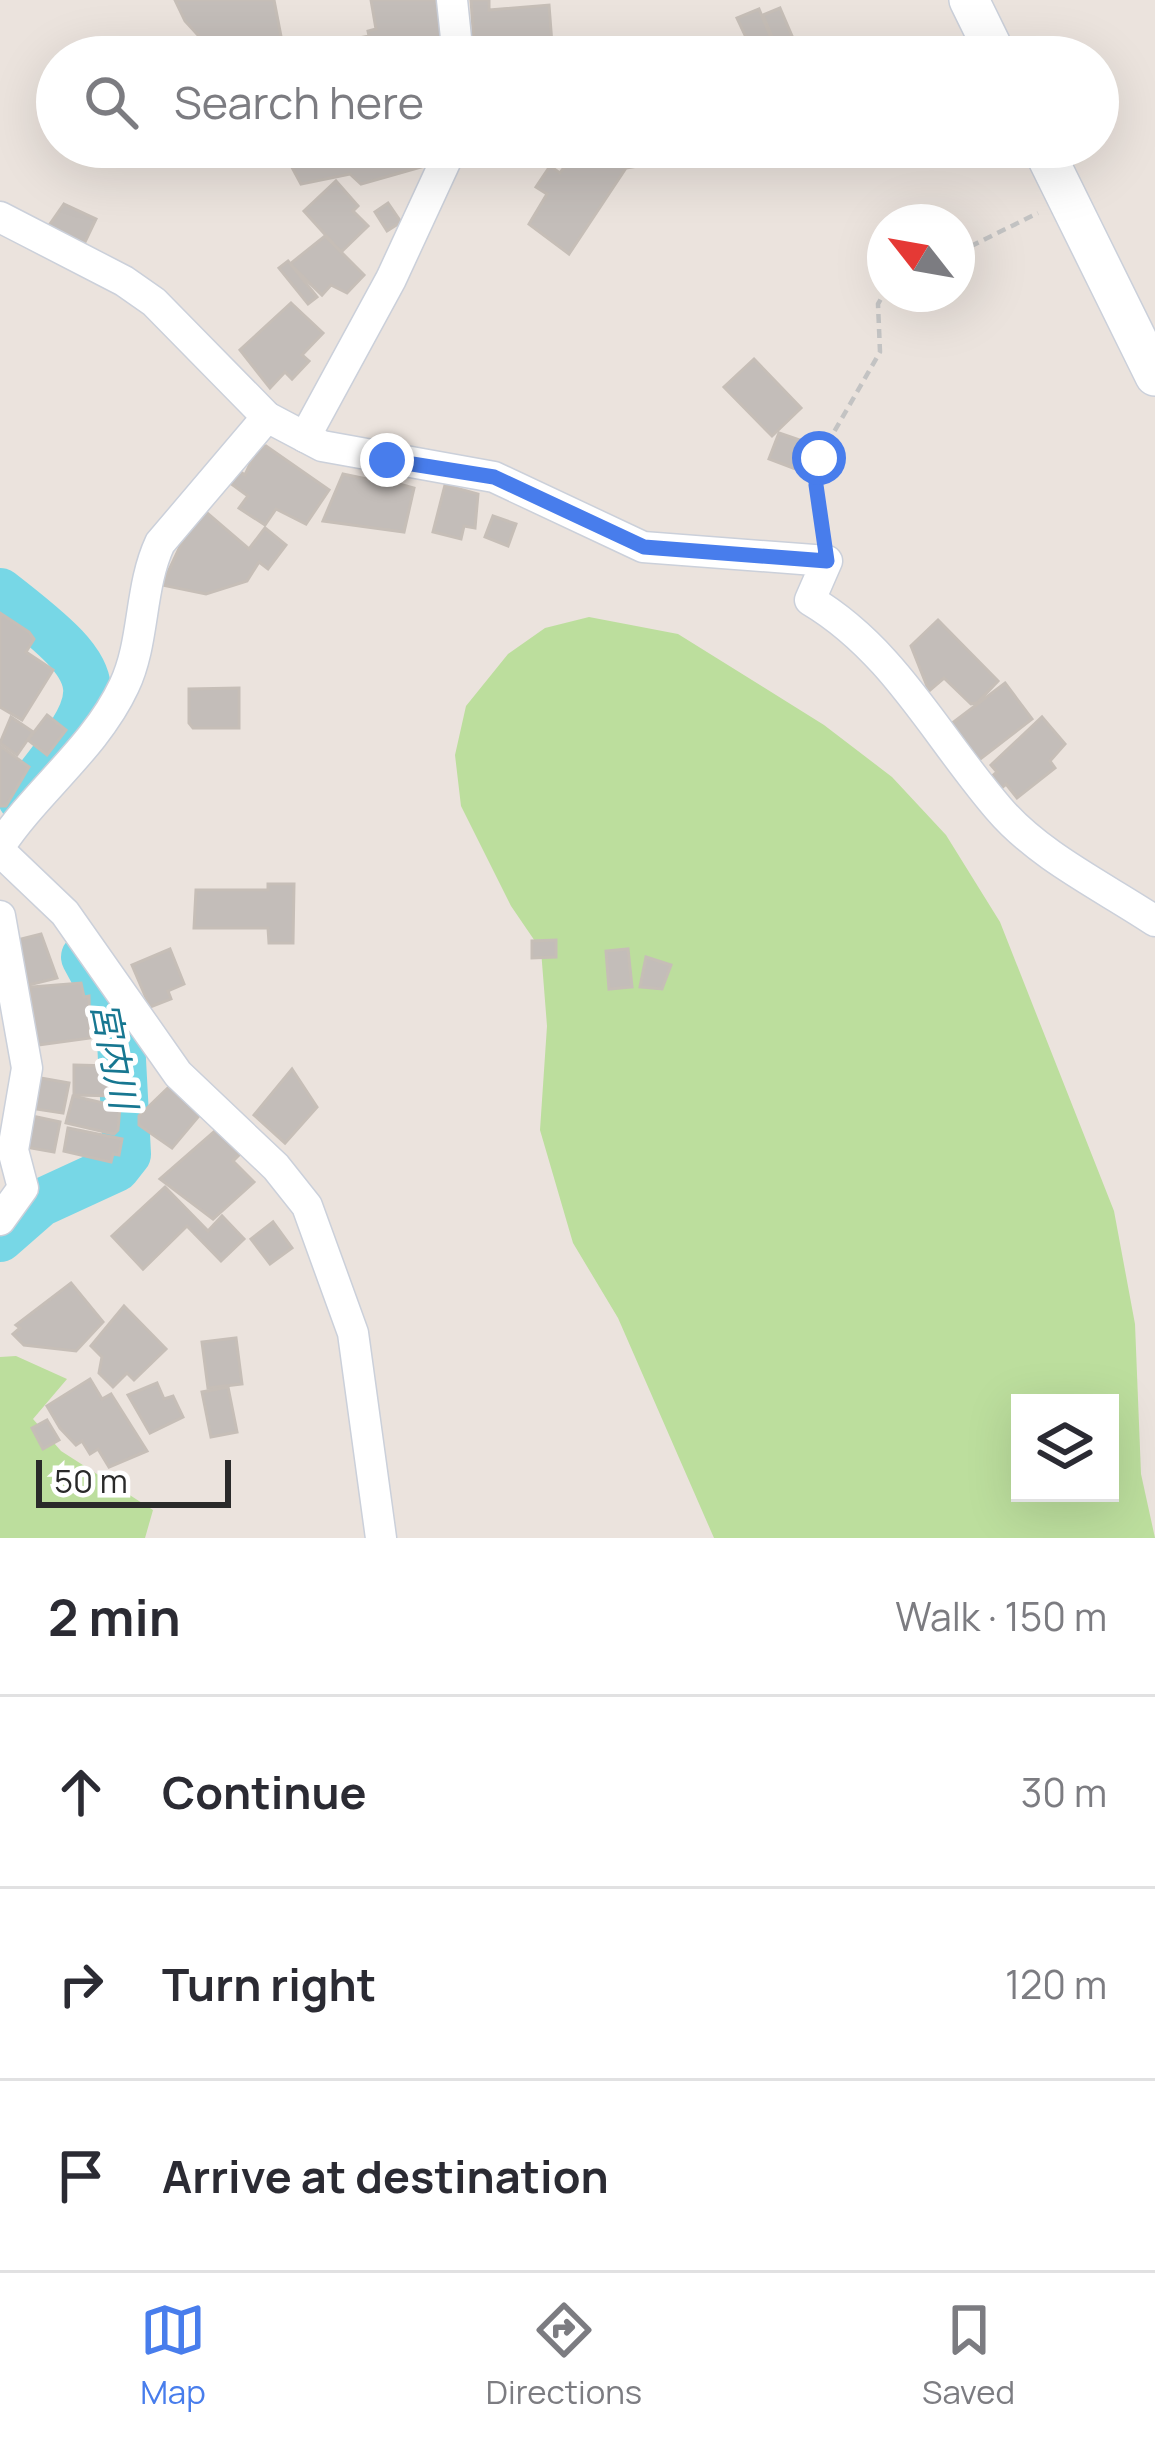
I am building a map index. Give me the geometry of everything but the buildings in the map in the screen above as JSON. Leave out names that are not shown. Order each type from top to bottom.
[{"type":"main road","points":[[969,0],[987,36]]},
{"type":"main road","points":[[1052,168],[1155,376]]},
{"type":"street","points":[[452,0],[456,36]]},
{"type":"street","points":[[305,437],[391,279],[442,168]]},
{"type":"street","points":[[0,217],[154,302],[267,417],[305,437],[387,460],[494,477],[644,547],[827,561],[810,599],[848,622],[908,688],[1001,812],[1155,921]]},
{"type":"street","points":[[267,417],[160,543],[150,563],[128,679],[112,710],[0,849],[65,913],[178,1074],[276,1167],[307,1206],[353,1333],[382,1538]]},
{"type":"street","points":[[0,916],[27,1068],[13,1150],[22,1188],[0,1220]]},
{"type":"path","points":[[975,244],[1068,200]]},
{"type":"path","points":[[827,561],[816,485],[819,458],[880,352],[878,312]]},
{"type":"green space","points":[[589,617],[678,634],[824,725],[892,777],[946,835],[1000,922],[1114,1211],[1135,1324],[1141,1474],[1155,1538],[714,1538],[618,1318],[573,1243],[540,1130],[547,1026],[541,950],[511,906],[461,806],[455,755],[466,706],[508,654],[545,628]]},
{"type":"green space","points":[[16,1356],[67,1379],[33,1419],[61,1451],[153,1510],[145,1538],[0,1538],[0,1357]]},
{"type":"waterway","name":"宮内川","points":[[0,592],[65,647],[81,668],[87,688],[84,709],[72,733],[22,799]]},
{"type":"waterway","name":"宮内川","points":[[0,1238],[40,1203],[116,1168],[127,1154],[120,1022],[85,957]]},
{"type":"route","points":[[387,460],[494,477],[644,547],[827,561],[816,485],[819,458]]}]
